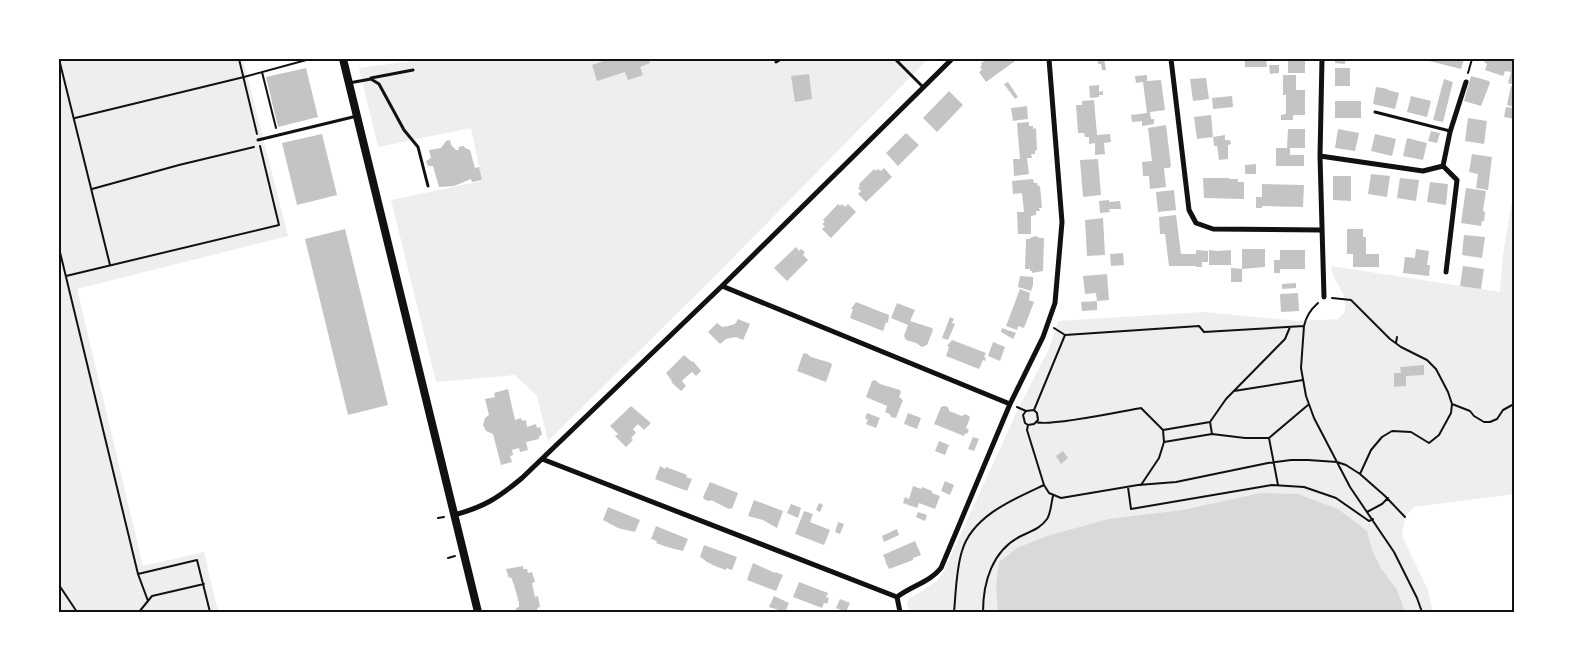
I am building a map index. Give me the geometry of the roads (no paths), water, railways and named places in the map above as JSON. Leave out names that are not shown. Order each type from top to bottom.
[{"type":"main road","points":[[343,59],[478,612]]},
{"type":"street","points":[[454,515],[482,506],[499,497],[542,459],[722,286],[952,59]]},
{"type":"street","points":[[897,597],[908,589],[934,577],[941,568],[1010,404],[1048,324],[1055,303],[1062,222],[1049,59]]},
{"type":"street","points":[[1171,59],[1189,210],[1196,223],[1213,229],[1321,230]]},
{"type":"street","points":[[1322,59],[1320,156],[1324,297]]},
{"type":"street","points":[[1443,166],[1450,132],[1466,82]]},
{"type":"street","points":[[1320,156],[1424,171],[1443,166]]},
{"type":"street","points":[[1443,166],[1457,180],[1446,272]]},
{"type":"street","points":[[722,286],[1010,404]]},
{"type":"street","points":[[542,459],[897,597]]},
{"type":"street","points":[[897,597],[900,612]]},
{"type":"lane","points":[[776,62],[781,59]]},
{"type":"lane","points":[[896,59],[923,88]]},
{"type":"lane","points":[[349,83],[413,70]]},
{"type":"lane","points":[[371,78],[379,84],[404,130],[418,146],[428,186]]},
{"type":"lane","points":[[1375,112],[1450,132]]},
{"type":"lane","points":[[258,140],[357,116]]}]
